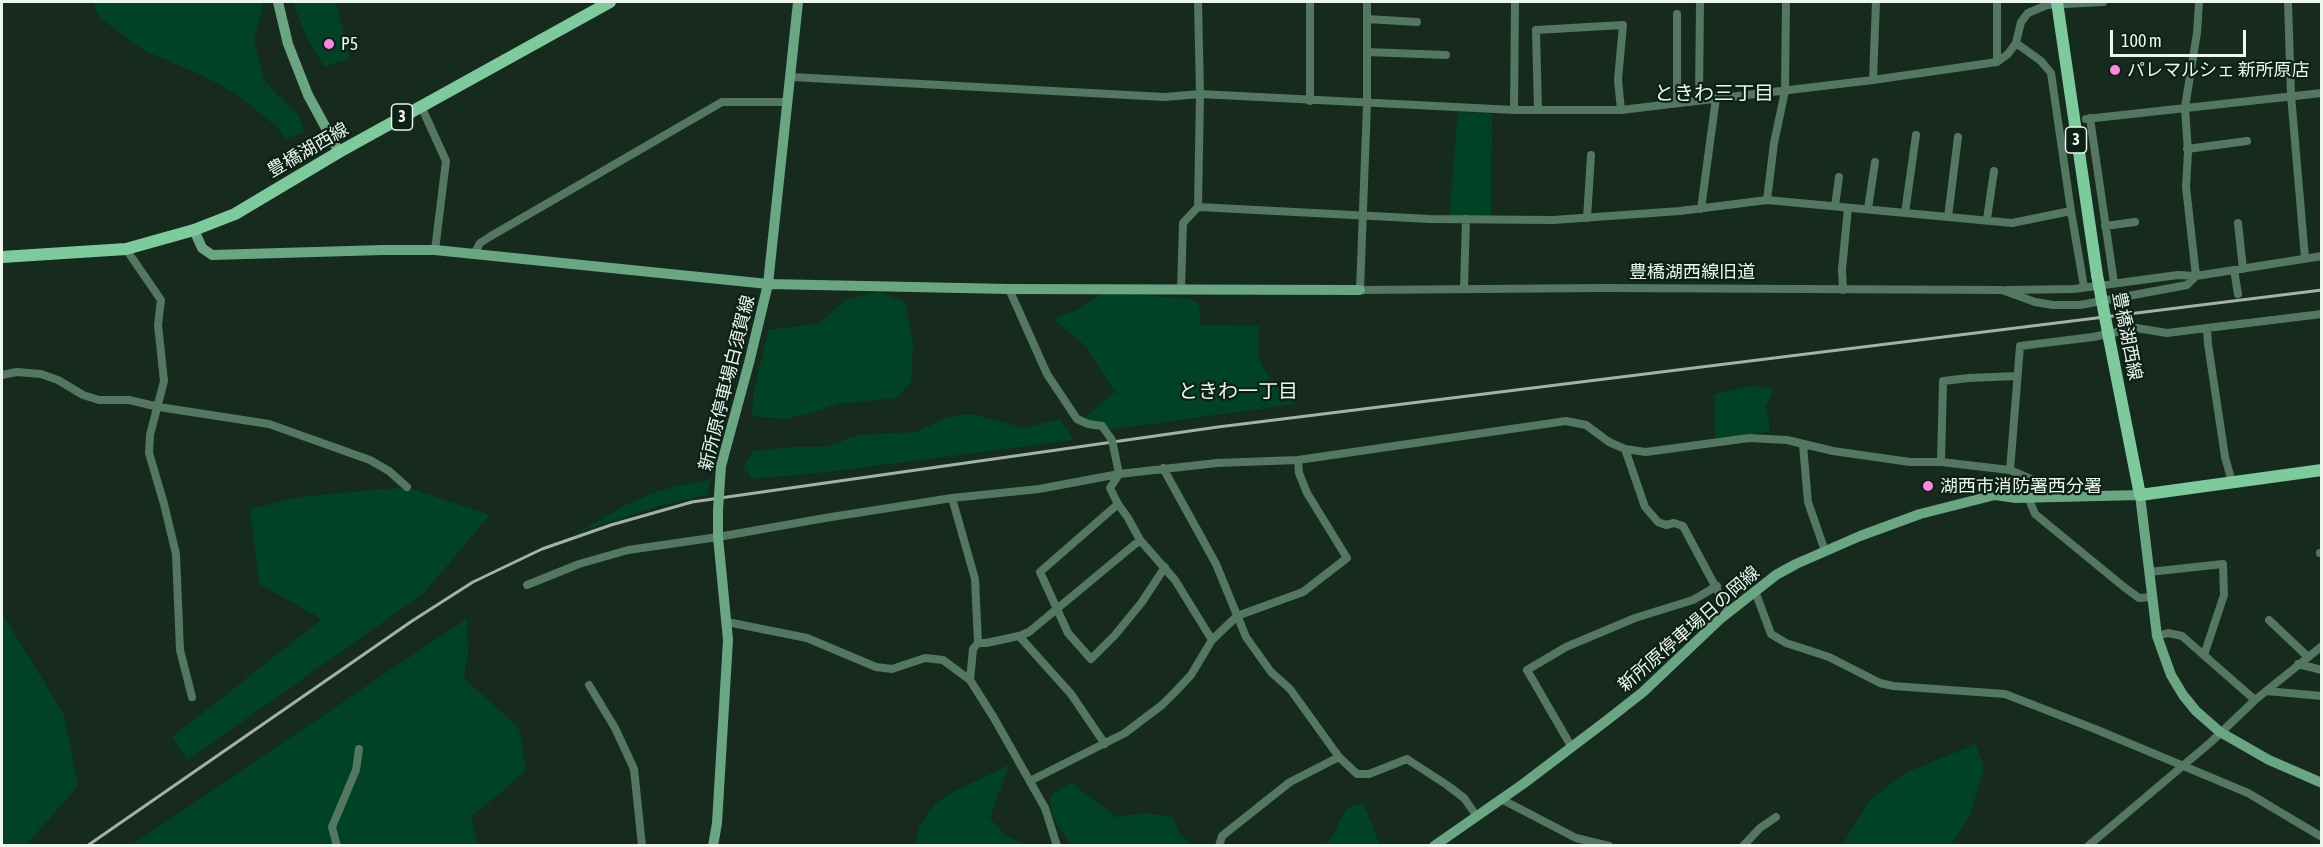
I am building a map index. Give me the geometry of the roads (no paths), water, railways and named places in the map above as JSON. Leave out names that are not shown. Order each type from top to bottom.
[{"type":"main road","name":"豊橋湖西線","points":[[2,257],[126,249],[194,230],[235,214],[339,152],[610,2]]},
{"type":"main road","name":"豊橋湖西線","points":[[2057,3],[2097,275],[2140,495]]},
{"type":"main road","points":[[2140,495],[2322,470]]},
{"type":"street","points":[[278,2],[288,44],[308,95],[339,152]]},
{"type":"street","name":"新所原停車場白須賀線","points":[[712,846],[717,823],[728,640],[718,537],[721,466],[768,284],[798,2]]},
{"type":"street","points":[[1181,289],[1183,223],[1198,207],[1200,94],[1198,2]]},
{"type":"street","points":[[1310,2],[1310,101]]},
{"type":"street","points":[[1360,290],[1361,215],[1367,104],[1367,2]]},
{"type":"street","points":[[1514,110],[1515,2]]},
{"type":"street","points":[[1699,100],[1700,2]]},
{"type":"street","points":[[1767,200],[1774,143],[1785,91],[1786,2]]},
{"type":"street","points":[[1873,80],[1876,2]]},
{"type":"street","points":[[1997,2],[1997,62]]},
{"type":"street","points":[[791,77],[1165,97],[1200,94],[1514,110],[1621,110],[1873,80],[1997,62],[2008,54],[2016,43],[2021,22],[2028,13],[2057,3],[2103,2]]},
{"type":"street","points":[[2196,276],[2186,187],[2185,107],[2197,33],[2199,2]]},
{"type":"street","points":[[2288,2],[2291,95],[2305,258]]},
{"type":"street","points":[[1677,14],[1677,102]]},
{"type":"street","points":[[1367,19],[1417,22]]},
{"type":"street","points":[[1538,110],[1536,30],[1623,25],[1618,80],[1621,110]]},
{"type":"street","points":[[2016,43],[2041,61],[2051,73],[2084,287]]},
{"type":"street","points":[[1367,52],[1446,55]]},
{"type":"street","points":[[2114,283],[2088,118],[2322,93]]},
{"type":"street","points":[[1701,209],[1716,98]]},
{"type":"street","points":[[474,254],[480,243],[491,236],[722,102],[787,102]]},
{"type":"street","points":[[421,106],[446,161],[435,250]]},
{"type":"street","points":[[1905,213],[1916,135]]},
{"type":"street","points":[[1948,217],[1958,137]]},
{"type":"street","points":[[2187,149],[2247,141]]},
{"type":"street","points":[[1587,218],[1591,155]]},
{"type":"street","points":[[1868,209],[1875,162]]},
{"type":"street","points":[[1988,219],[1994,171]]},
{"type":"street","points":[[1836,206],[1839,177]]},
{"type":"street","points":[[1198,207],[1466,219],[1587,218],[1701,209],[1767,200],[2012,223],[2071,211]]},
{"type":"street","points":[[1843,290],[1842,269],[1848,208]]},
{"type":"street","points":[[1464,288],[1466,219]]},
{"type":"street","points":[[2105,226],[2135,222]]},
{"type":"street","points":[[2238,223],[2238,294]]},
{"type":"street","name":"豊橋湖西線旧道","points":[[194,230],[202,248],[212,255],[435,250],[768,284],[1009,289],[2002,290],[2035,302],[2080,305],[2187,285],[2196,276]]},
{"type":"street","points":[[126,249],[161,300],[158,325],[159,354],[164,381],[150,435],[149,453],[176,555],[180,650],[192,697]]},
{"type":"street","points":[[2002,290],[2084,287],[2178,275],[2196,276],[2322,256]]},
{"type":"street","points":[[1009,289],[1047,374],[1077,419],[1088,424],[1102,426],[1112,440],[1119,474],[1110,488],[1140,540],[1165,567],[1212,640]]},
{"type":"street","points":[[2010,470],[2020,346],[2093,337],[2136,328],[2167,333],[2322,314]]},
{"type":"street","points":[[2207,328],[2224,448],[2232,482]]},
{"type":"street","points":[[2,375],[17,372],[40,374],[58,380],[83,395],[99,400],[129,400],[159,407],[269,424],[370,460],[389,471],[407,487]]},
{"type":"street","points":[[1941,462],[1943,381],[2017,376]]},
{"type":"street","points":[[527,585],[579,564],[628,550],[952,498],[1039,489],[1163,468],[1298,460],[1566,421],[1587,425],[1609,442],[1625,449],[1646,452],[1749,438],[1787,440],[1857,455],[1910,462],[1941,462],[2010,470],[2048,486],[2052,497]]},
{"type":"street","points":[[1803,445],[1808,502],[1825,551]]},
{"type":"street","points":[[1625,449],[1645,507],[1658,522],[1683,526],[1729,612]]},
{"type":"street","points":[[1030,781],[1106,744],[1125,733],[1162,705],[1191,675],[1212,640],[1237,616],[1303,592],[1347,558],[1307,494],[1299,473],[1298,460]]},
{"type":"street","points":[[1163,468],[1216,564],[1246,637],[1271,672],[1290,689],[1339,756],[1357,774],[1369,774],[1407,759],[1464,798],[1476,815]]},
{"type":"street","name":"新所原停車場日の岡線","points":[[1434,846],[1501,799],[1643,692],[1689,646],[1729,612],[1755,591],[1796,564],[1920,514],[1995,495],[2052,497],[2140,495]]},
{"type":"street","points":[[2140,495],[2157,636],[2171,675],[2183,695],[2196,711],[2220,732],[2269,760],[2322,783]]},
{"type":"street","points":[[2028,497],[2035,514],[2133,595],[2139,598],[2152,597]]},
{"type":"street","points":[[952,498],[975,579],[978,643],[973,649],[970,680]]},
{"type":"street","points":[[1118,504],[1040,572],[1068,633],[1091,658],[1115,635],[1142,602],[1165,567]]},
{"type":"street","points":[[978,643],[986,644],[1029,632],[1140,540]]},
{"type":"street","points":[[2149,572],[2223,564],[2224,595],[2204,656]]},
{"type":"street","points":[[1571,746],[1527,670],[1566,647],[1635,618],[1693,600],[1717,586]]},
{"type":"street","points":[[1755,591],[1771,634],[1802,650],[1829,657],[1880,683],[1904,688],[2005,694],[2248,793],[2322,837]]},
{"type":"street","points":[[2269,620],[2307,656]]},
{"type":"street","points":[[727,622],[807,638],[876,667],[891,669],[925,658],[943,660],[970,680],[1045,808],[1058,846]]},
{"type":"street","points":[[2157,636],[2168,633],[2182,636],[2255,700]]},
{"type":"street","points":[[1019,636],[1071,694],[1106,744]]},
{"type":"street","points":[[2088,846],[2255,700],[2322,646]]},
{"type":"street","points":[[2298,664],[2322,670]]},
{"type":"street","points":[[589,685],[615,728],[634,769],[642,846]]},
{"type":"street","points":[[2266,691],[2322,696]]},
{"type":"street","points":[[337,846],[332,827],[356,770],[359,749]]},
{"type":"street","points":[[1219,846],[1222,836],[1290,782],[1339,756]]},
{"type":"street","points":[[1501,799],[1576,838],[1609,846]]},
{"type":"street","points":[[1743,846],[1760,828],[1776,817]]},
{"type":"railway","points":[[87,846],[412,621],[473,582],[542,549],[611,525],[692,502],[1218,427],[2322,290]]},
{"type":"place","name":"P5","points":[[329,44]]},
{"type":"place","name":"パレマルシェ 新所原店","points":[[2115,70]]},
{"type":"place","name":"湖西市消防署西分署","points":[[1928,486]]},
{"type":"district","name":"ときわ三丁目","points":[[1714,94]]},
{"type":"district","name":"ときわ一丁目","points":[[1238,392]]}]
